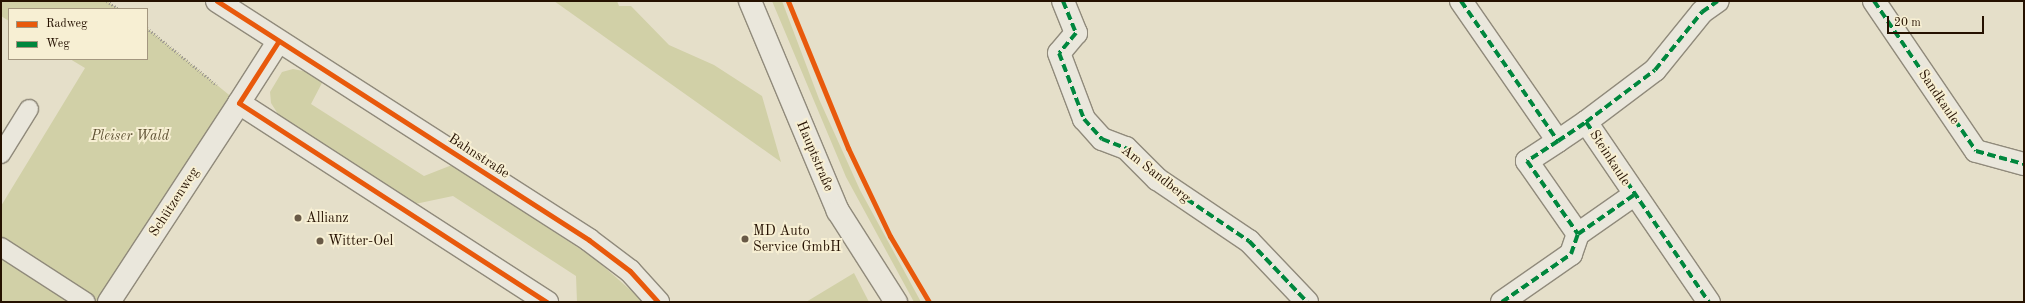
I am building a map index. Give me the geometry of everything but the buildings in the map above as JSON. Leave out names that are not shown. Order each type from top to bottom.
[{"type":"street","name":"Bahnstraße","points":[[217,1],[278,42],[589,240],[630,272],[658,302]]},
{"type":"street","name":"Hauptstraße","points":[[750,1],[838,211],[896,302]]},
{"type":"street","name":"Am Sandberg","points":[[1063,1],[1076,33],[1059,53],[1084,119],[1102,139],[1126,148],[1157,179],[1249,241],[1307,302]]},
{"type":"street","points":[[1461,1],[1558,141],[1527,161],[1578,234]]},
{"type":"street","points":[[1586,122],[1655,70],[1702,12],[1718,1]]},
{"type":"street","name":"Sandkaule","points":[[1874,1],[1976,152],[2024,164]]},
{"type":"street","points":[[278,42],[240,103],[547,302]]},
{"type":"street","name":"Schützenweg","points":[[109,302],[240,103]]},
{"type":"street","name":"Steinkaule","points":[[1558,141],[1586,122],[1634,195],[1709,302]]},
{"type":"street","points":[[1502,302],[1571,254],[1578,234],[1634,195]]},
{"type":"lane","points":[[1,154],[29,109]]},
{"type":"lane","points":[[1,247],[86,302]]},
{"type":"path","points":[[107,1],[118,8]]},
{"type":"path","points":[[148,29],[240,103]]},
{"type":"green space","points":[[1,1],[107,1],[118,8],[8,8],[8,20],[1,16]]},
{"type":"green space","points":[[554,1],[617,1],[619,6],[631,6],[669,45],[714,65],[762,96],[781,162]]},
{"type":"green space","points":[[772,1],[782,1],[819,99],[860,190],[921,302],[914,302],[846,177]]},
{"type":"green space","name":"Pleiser Wald","points":[[148,29],[239,103],[109,302],[1,302],[1,206],[85,68],[72,60],[148,60]]},
{"type":"green space","points":[[293,69],[308,72],[323,81],[311,104],[424,176],[452,165],[594,258],[644,302],[577,302],[576,276],[453,196],[415,204],[290,123],[278,114],[271,103],[270,92],[282,72]]},
{"type":"green space","points":[[854,273],[869,302],[806,302]]},
{"type":"marked path","points":[[1063,1],[1076,33],[1059,53],[1084,119],[1102,139],[1126,148],[1157,179],[1249,241],[1307,302]]},
{"type":"marked path","points":[[1461,1],[1558,141],[1586,122],[1709,302]]},
{"type":"marked path","points":[[1586,122],[1655,70],[1702,12],[1718,1]]},
{"type":"marked path","points":[[1874,1],[1976,151],[2024,164]]},
{"type":"marked path","points":[[1558,141],[1527,161],[1578,234]]},
{"type":"marked path","points":[[1502,302],[1571,254],[1578,234],[1634,195]]},
{"type":"cycle path","points":[[217,1],[589,240],[630,271],[658,302]]},
{"type":"cycle path","points":[[788,1],[848,148],[890,236],[929,302]]},
{"type":"cycle path","points":[[278,42],[239,103],[547,302]]},
{"type":"place","name":"Allianz","points":[[298,218]]},
{"type":"place","name":"MD Auto Service GmbH","points":[[745,239]]},
{"type":"place","name":"Witter-Oel","points":[[320,241]]}]
